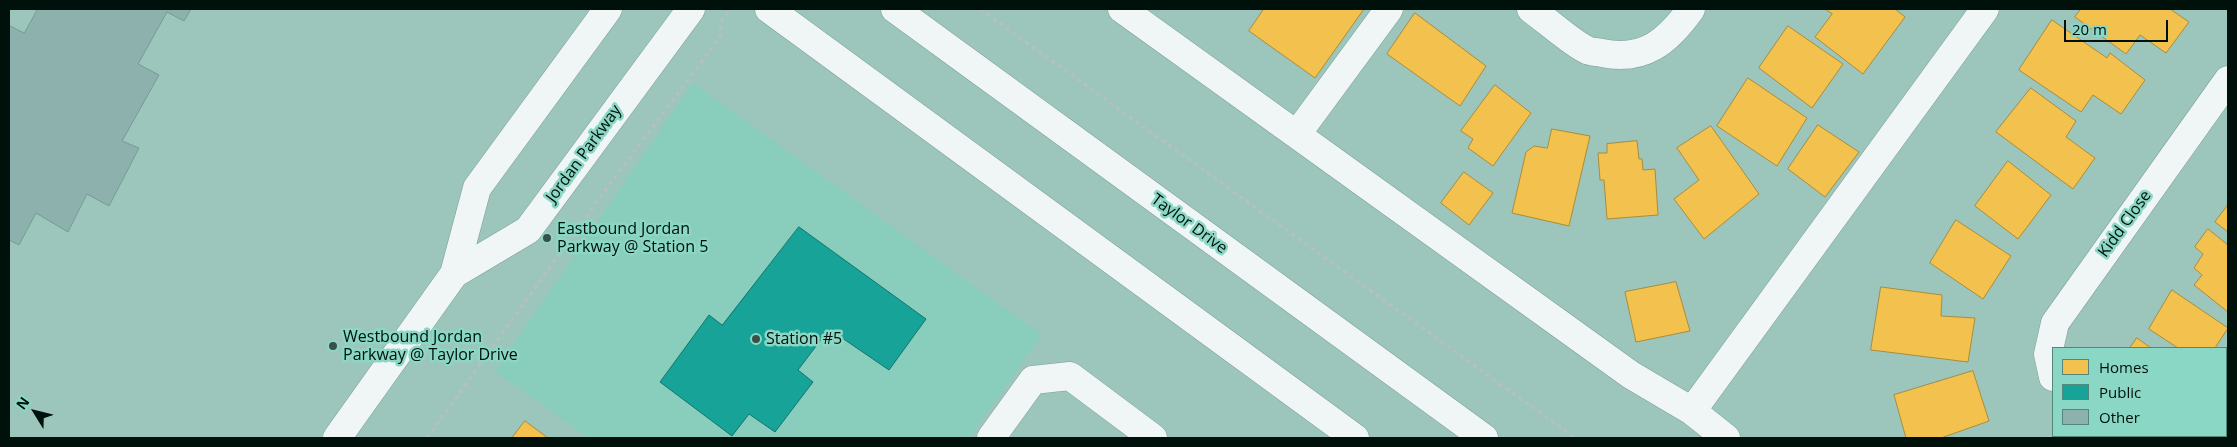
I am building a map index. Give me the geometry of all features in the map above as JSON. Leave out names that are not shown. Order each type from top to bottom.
[{"type":"main road","name":"Jordan Parkway","points":[[337,438],[454,274],[477,188],[608,9]]},
{"type":"main road","name":"Jordan Parkway","points":[[454,274],[528,230],[691,9]]},
{"type":"main road","points":[[769,9],[1355,438]]},
{"type":"main road","name":"Taylor Drive","points":[[896,9],[1484,438]]},
{"type":"main road","points":[[1122,9],[1631,375],[1692,411],[1726,438]]},
{"type":"main road","points":[[1298,134],[1389,9]]},
{"type":"main road","points":[[1531,9],[1586,50],[1614,56],[1634,55],[1660,44],[1679,25],[1691,9]]},
{"type":"main road","points":[[1692,411],[1985,9]]},
{"type":"main road","name":"Kidd Close","points":[[2052,372],[2048,354],[2055,323],[2228,80]]},
{"type":"main road","points":[[991,438],[1034,380],[1070,376],[1153,438]]},
{"type":"path","points":[[427,438],[601,196],[720,37],[721,22],[731,9]]},
{"type":"path","points":[[980,9],[1575,438]]},
{"type":"shaded area","points":[[693,83],[1042,335],[969,438],[589,438],[495,371]]},
{"type":"building: Homes","points":[[1264,9],[1364,9],[1315,78],[1249,31]]},
{"type":"building: Homes","points":[[1825,9],[1895,9],[1905,17],[1863,74],[1815,37],[1832,14]]},
{"type":"building: Homes","points":[[2081,9],[2170,9],[2189,22],[2166,53],[2140,35],[2126,54],[2075,17]]},
{"type":"building: Homes","points":[[1415,13],[1486,66],[1460,106],[1387,54]]},
{"type":"building: Homes","points":[[2052,20],[2107,58],[2110,53],[2145,80],[2121,114],[2093,95],[2081,112],[2019,70]]},
{"type":"building: Homes","points":[[1788,26],[1843,64],[1812,108],[1759,68]]},
{"type":"building: Homes","points":[[1748,78],[1807,118],[1777,166],[1717,126]]},
{"type":"building: Homes","points":[[1495,85],[1531,113],[1493,166],[1468,148],[1473,139],[1461,131]]},
{"type":"building: Homes","points":[[2031,88],[2076,121],[2066,137],[2095,158],[2073,189],[1996,132]]},
{"type":"building: Homes","points":[[1818,125],[1859,152],[1825,197],[1788,169]]},
{"type":"building: Homes","points":[[1711,126],[1759,194],[1704,239],[1674,199],[1699,180],[1677,148]]},
{"type":"building: Homes","points":[[1552,129],[1590,136],[1569,226],[1512,213],[1526,152],[1534,146],[1547,148]]},
{"type":"building: Homes","points":[[1637,141],[1639,159],[1642,159],[1643,170],[1655,169],[1658,215],[1607,219],[1604,180],[1600,180],[1598,153],[1607,153],[1607,144]]},
{"type":"building: Homes","points":[[2008,161],[2051,195],[2018,239],[1975,206]]},
{"type":"building: Homes","points":[[1464,172],[1493,193],[1469,225],[1441,203]]},
{"type":"building: Homes","points":[[2228,205],[2228,232],[2215,222]]},
{"type":"building: Homes","points":[[1956,220],[2011,256],[1983,299],[1930,263]]},
{"type":"building: Homes","points":[[2208,229],[2228,245],[2228,312],[2194,285],[2202,275],[2194,268],[2203,254],[2195,247]]},
{"type":"building: Homes","points":[[1676,282],[1690,331],[1636,342],[1625,292]]},
{"type":"building: Homes","points":[[1881,287],[1942,295],[1941,316],[1975,318],[1968,362],[1871,350]]},
{"type":"building: Homes","points":[[2172,290],[2228,328],[2216,347],[2176,347],[2149,329]]},
{"type":"building: Homes","points":[[2137,338],[2150,347],[2131,347]]},
{"type":"building: Homes","points":[[1973,371],[1989,421],[1941,438],[1906,438],[1894,395]]},
{"type":"building: Homes","points":[[525,421],[548,438],[512,438]]},
{"type":"building: Public","name":"Station #5","points":[[799,227],[926,319],[889,370],[829,329],[798,370],[813,382],[775,432],[749,414],[732,436],[660,382],[709,315],[722,325]]},
{"type":"building: Other","points":[[38,9],[191,9],[184,21],[167,12],[138,64],[159,75],[122,141],[139,148],[109,206],[87,194],[68,232],[36,213],[19,245],[9,240],[9,28],[10,26],[24,33]]},
{"type":"place","name":"Eastbound Jordan Parkway @ Station 5","points":[[547,238]]},
{"type":"place","name":"Station #5","points":[[756,339]]},
{"type":"place","name":"Westbound Jordan Parkway @ Taylor Drive","points":[[333,346]]}]
